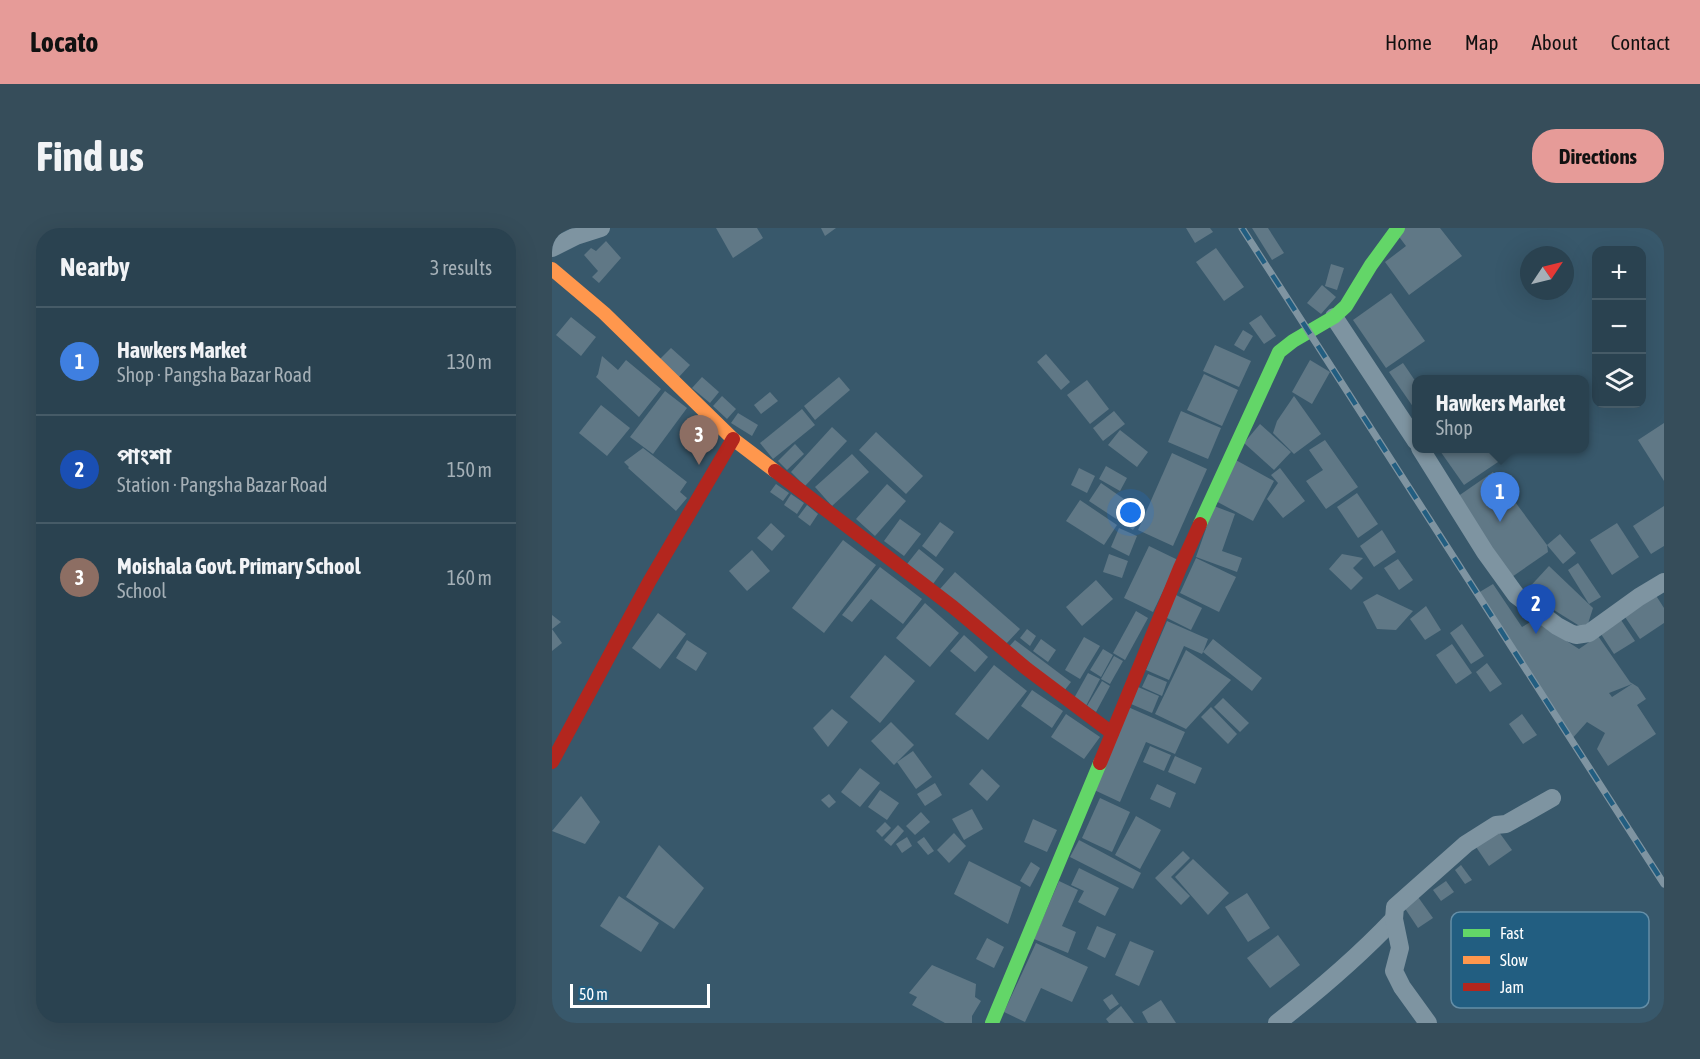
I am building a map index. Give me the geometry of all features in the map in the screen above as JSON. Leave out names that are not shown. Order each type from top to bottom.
[{"type":"street","points":[[552,248],[576,236],[601,228]]},
{"type":"street","points":[[992,1023],[1180,568],[1279,352],[1334,317],[1346,306],[1371,265],[1398,228]]},
{"type":"street","points":[[552,269],[603,313],[733,439],[953,607],[1027,669],[1112,733]]},
{"type":"street","points":[[1334,317],[1412,435]]},
{"type":"street","points":[[552,762],[605,660],[687,514],[733,439]]},
{"type":"street","points":[[1423,453],[1485,552],[1516,595],[1570,633],[1576,635],[1589,633],[1664,582]]},
{"type":"street","points":[[1428,1023],[1402,987],[1394,971],[1400,948],[1394,919],[1395,907],[1466,844],[1496,825],[1506,824],[1552,798]]},
{"type":"street","points":[[1277,1023],[1364,950],[1394,919]]},
{"type":"building","points":[[716,228],[757,228],[763,238],[733,258]]},
{"type":"building","points":[[821,228],[836,228],[825,236]]},
{"type":"building","points":[[1186,228],[1210,228],[1213,232],[1195,243]]},
{"type":"building","points":[[1252,228],[1268,228],[1284,253],[1272,260]]},
{"type":"building","points":[[1405,228],[1440,228],[1462,256],[1409,295],[1385,262],[1406,246],[1397,234]]},
{"type":"building","points":[[606,241],[621,258],[599,283],[592,277],[598,271],[584,255],[591,248],[596,251]]},
{"type":"building","points":[[1216,248],[1244,287],[1224,301],[1196,262]]},
{"type":"building","points":[[1331,264],[1344,268],[1337,290],[1325,286]]},
{"type":"building","points":[[1322,285],[1336,297],[1321,314],[1307,303]]},
{"type":"building","points":[[1391,293],[1425,341],[1386,368],[1353,320]]},
{"type":"building","points":[[1261,315],[1276,336],[1264,344],[1249,323]]},
{"type":"building","points":[[571,317],[596,337],[581,356],[556,335]]},
{"type":"building","points":[[1243,330],[1253,336],[1244,351],[1234,345]]},
{"type":"building","points":[[1215,345],[1251,361],[1239,387],[1203,371]]},
{"type":"building","points":[[671,348],[690,365],[678,378],[659,360]]},
{"type":"building","points":[[1046,354],[1070,382],[1061,390],[1037,362]]},
{"type":"building","points":[[602,356],[618,370],[626,360],[661,389],[639,417],[596,377]]},
{"type":"building","points":[[1310,360],[1330,372],[1312,404],[1292,392]]},
{"type":"building","points":[[1403,363],[1412,376],[1412,405],[1389,372]]},
{"type":"building","points":[[1204,374],[1238,390],[1222,426],[1187,410]]},
{"type":"building","points":[[702,377],[719,392],[710,403],[692,388]]},
{"type":"building","points":[[839,377],[850,390],[815,420],[804,406]]},
{"type":"building","points":[[1087,380],[1109,409],[1090,424],[1067,395]]},
{"type":"building","points":[[665,391],[687,408],[653,454],[630,437]]},
{"type":"building","points":[[770,392],[778,401],[761,414],[754,405]]},
{"type":"building","points":[[722,396],[736,409],[727,419],[713,406]]},
{"type":"building","points":[[1294,396],[1321,434],[1294,454],[1273,433],[1277,421]]},
{"type":"building","points":[[601,405],[630,428],[607,456],[579,433]]},
{"type":"building","points":[[802,409],[815,425],[773,459],[760,443]]},
{"type":"building","points":[[1114,411],[1125,424],[1103,441],[1093,428]]},
{"type":"building","points":[[1181,411],[1221,428],[1208,459],[1168,442]]},
{"type":"building","points":[[738,413],[758,425],[752,436],[731,423]]},
{"type":"building","points":[[1664,423],[1664,481],[1638,440]]},
{"type":"building","points":[[1260,424],[1291,452],[1274,470],[1244,443]]},
{"type":"building","points":[[832,427],[847,441],[805,486],[791,472]]},
{"type":"building","points":[[1120,430],[1148,452],[1137,467],[1108,445]]},
{"type":"building","points":[[876,432],[923,476],[906,494],[859,450]]},
{"type":"building","points":[[1325,440],[1358,487],[1326,509],[1306,481],[1323,470],[1309,450]]},
{"type":"building","points":[[795,444],[804,454],[787,470],[778,461]]},
{"type":"building","points":[[643,448],[687,482],[680,492],[687,498],[676,511],[624,462]]},
{"type":"building","points":[[1172,453],[1207,469],[1173,546],[1138,530]]},
{"type":"building","points":[[1442,453],[1496,453],[1501,460],[1464,485]]},
{"type":"building","points":[[852,454],[869,472],[832,506],[815,487]]},
{"type":"building","points":[[1234,459],[1274,481],[1253,521],[1212,499]]},
{"type":"building","points":[[1106,466],[1127,478],[1120,491],[1099,479]]},
{"type":"building","points":[[1079,468],[1095,476],[1087,493],[1071,485]]},
{"type":"building","points":[[1280,468],[1305,501],[1283,518],[1267,499],[1278,483],[1271,475]]},
{"type":"building","points":[[1493,472],[1547,545],[1548,552],[1509,579],[1454,499]]},
{"type":"building","points":[[1101,483],[1144,513],[1133,530],[1089,501]]},
{"type":"building","points":[[776,484],[789,493],[783,501],[770,492]]},
{"type":"building","points":[[887,484],[906,501],[875,536],[856,519]]},
{"type":"building","points":[[1357,493],[1378,524],[1358,538],[1337,507]]},
{"type":"building","points":[[791,494],[804,503],[797,514],[784,505]]},
{"type":"building","points":[[1080,500],[1117,525],[1104,545],[1066,521]]},
{"type":"building","points":[[807,505],[818,514],[810,526],[798,517]]},
{"type":"building","points":[[1214,506],[1235,514],[1222,551],[1242,558],[1237,572],[1196,557]]},
{"type":"building","points":[[1664,506],[1664,546],[1651,554],[1633,526]]},
{"type":"building","points":[[900,519],[921,534],[904,556],[884,541]]},
{"type":"building","points":[[940,522],[954,532],[936,557],[922,546]]},
{"type":"building","points":[[771,523],[785,536],[772,551],[757,538]]},
{"type":"building","points":[[1617,523],[1639,557],[1612,575],[1590,540]]},
{"type":"building","points":[[1119,528],[1137,536],[1129,556],[1111,547]]},
{"type":"building","points":[[1382,530],[1396,552],[1374,567],[1360,546]]},
{"type":"building","points":[[1560,534],[1576,553],[1563,564],[1547,545]]},
{"type":"building","points":[[843,540],[876,565],[824,633],[792,608]]},
{"type":"building","points":[[1149,546],[1178,560],[1153,612],[1124,598]]},
{"type":"building","points":[[919,549],[944,569],[933,584],[907,564]]},
{"type":"building","points":[[752,550],[770,571],[747,591],[729,571]]},
{"type":"building","points":[[1109,554],[1128,561],[1122,578],[1103,572]]},
{"type":"building","points":[[1342,554],[1363,558],[1353,568],[1363,578],[1351,590],[1329,569]]},
{"type":"building","points":[[1196,558],[1236,577],[1219,612],[1180,593]]},
{"type":"building","points":[[1398,559],[1413,580],[1399,590],[1384,568]]},
{"type":"building","points":[[1578,563],[1601,597],[1589,604],[1568,570]]},
{"type":"building","points":[[1549,566],[1593,608],[1586,630],[1525,592]]},
{"type":"building","points":[[880,567],[922,599],[903,624],[871,599],[852,622],[842,615]]},
{"type":"building","points":[[955,572],[1020,629],[1005,645],[940,589]]},
{"type":"building","points":[[1096,580],[1113,599],[1082,626],[1066,607]]},
{"type":"building","points":[[1493,584],[1522,627],[1534,620],[1579,649],[1598,636],[1630,682],[1638,687],[1646,699],[1637,705],[1656,734],[1608,766],[1597,749],[1605,733],[1587,722],[1570,741],[1478,593]],"holes":[[[1632,684],[1612,697],[1609,693]]]},
{"type":"building","points":[[1377,594],[1413,611],[1396,630],[1377,629],[1363,602]]},
{"type":"building","points":[[1655,594],[1664,608],[1664,623],[1640,639],[1623,614]]},
{"type":"building","points":[[1176,595],[1202,608],[1191,630],[1165,617]]},
{"type":"building","points":[[925,603],[959,633],[930,667],[896,638]]},
{"type":"building","points":[[1426,606],[1441,630],[1425,640],[1410,619]]},
{"type":"building","points":[[1136,611],[1148,618],[1125,660],[1113,653]]},
{"type":"building","points":[[658,613],[686,634],[660,669],[632,648]]},
{"type":"building","points":[[552,615],[561,622],[552,629]]},
{"type":"building","points":[[1621,620],[1635,641],[1614,654],[1601,634]]},
{"type":"building","points":[[1167,621],[1208,639],[1202,654],[1184,646],[1169,680],[1146,670]]},
{"type":"building","points":[[1462,624],[1484,656],[1471,664],[1450,633]]},
{"type":"building","points":[[552,629],[562,643],[552,651]]},
{"type":"building","points":[[1027,629],[1036,636],[1030,646],[1020,638]]},
{"type":"building","points":[[964,635],[988,657],[975,672],[950,651]]},
{"type":"building","points":[[1084,637],[1100,646],[1080,679],[1065,670]]},
{"type":"building","points":[[1041,639],[1056,650],[1048,662],[1033,651]]},
{"type":"building","points":[[1213,639],[1262,678],[1252,691],[1203,652]]},
{"type":"building","points":[[687,640],[707,653],[696,671],[676,658]]},
{"type":"building","points":[[1015,640],[1071,682],[1064,691],[1007,649]]},
{"type":"building","points":[[1452,644],[1472,673],[1456,684],[1436,655]]},
{"type":"building","points":[[1103,649],[1113,655],[1101,677],[1090,670]]},
{"type":"building","points":[[1186,650],[1231,680],[1186,729],[1155,714]]},
{"type":"building","points":[[885,655],[915,681],[880,723],[850,697]]},
{"type":"building","points":[[1114,656],[1123,661],[1110,684],[1101,679]]},
{"type":"building","points":[[1487,663],[1502,684],[1490,692],[1476,672]]},
{"type":"building","points":[[994,665],[1027,691],[988,740],[955,714]]},
{"type":"building","points":[[1088,673],[1100,679],[1086,706],[1073,700]]},
{"type":"building","points":[[1148,674],[1167,682],[1162,696],[1142,687]]},
{"type":"building","points":[[1102,681],[1110,686],[1096,712],[1087,706]]},
{"type":"building","points":[[1138,687],[1159,696],[1152,713],[1131,704]]},
{"type":"building","points":[[1032,690],[1063,711],[1052,728],[1021,706]]},
{"type":"building","points":[[1223,698],[1249,723],[1240,732],[1214,707]]},
{"type":"building","points":[[1128,707],[1185,732],[1175,754],[1146,742],[1120,802],[1092,789]]},
{"type":"building","points":[[1211,707],[1237,734],[1228,744],[1201,717]]},
{"type":"building","points":[[832,709],[848,722],[828,747],[813,728]]},
{"type":"building","points":[[1066,714],[1100,737],[1084,759],[1051,737]]},
{"type":"building","points":[[1522,714],[1537,735],[1523,744],[1509,724]]},
{"type":"building","points":[[891,722],[914,745],[894,765],[871,741]]},
{"type":"building","points":[[1150,746],[1171,755],[1164,771],[1143,762]]},
{"type":"building","points":[[913,751],[932,777],[916,789],[897,762]]},
{"type":"building","points":[[1175,756],[1202,768],[1195,784],[1168,772]]},
{"type":"building","points":[[860,768],[880,783],[860,807],[841,792]]},
{"type":"building","points":[[982,769],[1000,786],[987,801],[969,784]]},
{"type":"building","points":[[935,783],[942,795],[925,806],[917,794]]},
{"type":"building","points":[[1157,784],[1176,793],[1170,808],[1150,799]]},
{"type":"building","points":[[880,790],[899,803],[887,820],[868,807]]},
{"type":"building","points":[[829,794],[836,802],[829,808],[821,800]]},
{"type":"building","points":[[581,796],[600,822],[585,844],[552,831]]},
{"type":"building","points":[[1100,798],[1130,812],[1112,852],[1082,838]]},
{"type":"building","points":[[972,809],[983,829],[964,840],[952,819]]},
{"type":"building","points":[[921,812],[930,822],[915,835],[906,826]]},
{"type":"building","points":[[1136,816],[1161,830],[1140,869],[1115,855]]},
{"type":"building","points":[[1033,819],[1057,830],[1047,852],[1024,842]]},
{"type":"building","points":[[885,822],[891,828],[882,837],[876,831]]},
{"type":"building","points":[[898,825],[904,831],[891,846],[884,840]]},
{"type":"building","points":[[1496,828],[1512,850],[1489,866],[1474,844]]},
{"type":"building","points":[[954,833],[966,846],[949,863],[937,850]]},
{"type":"building","points":[[907,837],[912,846],[902,853],[896,844]]},
{"type":"building","points":[[924,837],[934,851],[928,855],[917,842]]},
{"type":"building","points":[[1079,840],[1141,873],[1133,889],[1070,857]]},
{"type":"building","points":[[659,845],[704,888],[674,929],[626,897]]},
{"type":"building","points":[[1183,851],[1190,858],[1171,877],[1190,896],[1181,905],[1155,878]]},
{"type":"building","points":[[1193,859],[1229,893],[1208,915],[1175,877]]},
{"type":"building","points":[[969,861],[1021,887],[1008,924],[954,894]]},
{"type":"building","points":[[1031,862],[1040,868],[1030,887],[1020,881]]},
{"type":"building","points":[[1461,865],[1472,880],[1465,884],[1455,870]]},
{"type":"building","points":[[1079,868],[1119,888],[1105,916],[1078,902],[1084,891],[1071,885]]},
{"type":"building","points":[[1059,881],[1078,890],[1062,926],[1076,932],[1068,953],[1034,939]]},
{"type":"building","points":[[1446,881],[1454,892],[1441,901],[1433,890]]},
{"type":"building","points":[[1247,893],[1270,928],[1248,942],[1225,907]]},
{"type":"building","points":[[619,896],[659,923],[641,952],[600,926]]},
{"type":"building","points":[[1418,897],[1433,918],[1418,928],[1404,907]]},
{"type":"building","points":[[1097,926],[1116,934],[1105,958],[1087,949]]},
{"type":"building","points":[[1278,935],[1300,965],[1270,988],[1247,958]]},
{"type":"building","points":[[987,938],[1004,947],[994,968],[976,959]]},
{"type":"building","points":[[1130,941],[1154,951],[1139,986],[1115,975]]},
{"type":"building","points":[[1036,943],[1088,967],[1072,1002],[1041,988],[1025,1022],[1004,1012]]},
{"type":"building","points":[[932,965],[976,984],[975,997],[981,1001],[972,1016],[972,1023],[945,1023],[912,1005],[917,997],[909,993]]},
{"type":"building","points":[[1112,994],[1119,1004],[1110,1010],[1103,1000]]},
{"type":"building","points":[[1161,1000],[1176,1023],[1148,1023],[1142,1012]]},
{"type":"building","points":[[1121,1006],[1134,1023],[1109,1023],[1106,1019]]},
{"type":"railway","points":[[1242,228],[1664,884]]},
{"type":"traffic: fast","points":[[1200,524],[1279,352],[1334,317],[1346,306],[1371,265],[1398,228]]},
{"type":"traffic: fast","points":[[992,1023],[1100,763]]},
{"type":"traffic: slow","points":[[552,269],[604,313],[733,439],[775,471]]},
{"type":"traffic: jam","points":[[552,762],[649,582],[733,439]]},
{"type":"traffic: jam","points":[[775,471],[953,607],[1027,669],[1112,733]]},
{"type":"traffic: jam","points":[[1100,763],[1200,524]]},
{"type":"place","name":"Moishala Govt. Primary School","points":[[699,465]]},
{"type":"place","name":"Hawkers Market","points":[[1500,522]]},
{"type":"place","name":"পাংশা","points":[[1536,634]]}]
